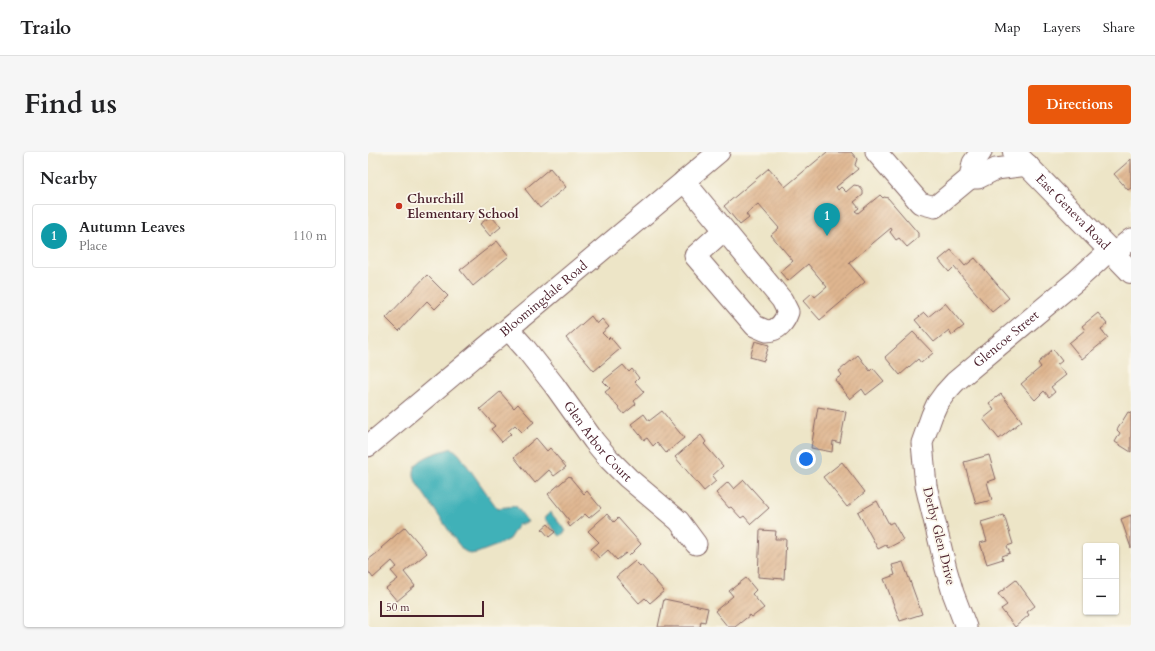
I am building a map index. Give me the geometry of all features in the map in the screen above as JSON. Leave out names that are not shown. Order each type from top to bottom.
[{"type":"main road","name":"East Geneva Road","points":[[1021,159],[1131,272]]},
{"type":"street","name":"Bloomingdale Road","points":[[368,446],[719,152]]},
{"type":"street","points":[[876,152],[920,203],[935,207],[970,178],[973,163],[981,152]]},
{"type":"street","points":[[970,178],[978,178],[1021,159]]},
{"type":"street","points":[[684,181],[782,300],[788,312],[785,320],[776,329],[767,331],[755,326],[695,256],[724,230]]},
{"type":"street","name":"Glencoe Street","points":[[922,443],[937,404],[955,382],[1077,280],[1131,239]]},
{"type":"street","name":"Glen Arbor Court","points":[[508,329],[554,385],[609,459],[628,478],[679,521],[696,544]]},
{"type":"street","name":"Derby Glen Drive","points":[[922,443],[926,486],[953,593],[966,627]]},
{"type":"water","points":[[452,448],[459,454],[497,508],[516,506],[528,522],[518,525],[509,539],[477,553],[470,554],[463,550],[417,484],[414,476],[418,463],[423,459],[430,455]]},
{"type":"water","points":[[550,512],[566,531],[560,536],[544,518]]},
{"type":"building","points":[[827,152],[851,152],[857,159],[855,165],[858,169],[836,187],[838,190],[841,187],[846,192],[854,185],[859,186],[863,191],[863,195],[854,202],[859,208],[855,211],[858,213],[880,195],[883,198],[888,198],[918,233],[918,238],[907,247],[899,238],[896,240],[890,232],[892,230],[891,228],[849,263],[865,282],[820,320],[803,301],[812,293],[815,297],[827,287],[808,264],[788,281],[780,272],[793,261],[771,235],[779,228],[758,204],[746,214],[749,218],[740,225],[724,206],[769,168],[785,187]]},
{"type":"building","points":[[1131,159],[1131,188],[1128,190],[1114,174]]},
{"type":"building","points":[[550,168],[566,187],[540,208],[525,189]]},
{"type":"building","points":[[491,216],[501,227],[490,236],[480,224]]},
{"type":"building","points":[[497,241],[509,256],[473,286],[460,270]]},
{"type":"building","points":[[951,250],[965,266],[975,258],[1009,298],[992,312],[954,267],[949,272],[939,260]]},
{"type":"building","points":[[427,275],[448,296],[435,309],[427,301],[399,331],[386,318]]},
{"type":"building","points":[[945,303],[964,326],[952,335],[949,330],[934,342],[915,320],[924,313],[928,317]]},
{"type":"building","points":[[1098,313],[1107,324],[1101,329],[1108,338],[1082,359],[1069,343],[1085,330],[1082,326]]},
{"type":"building","points":[[591,316],[597,324],[602,319],[609,327],[602,333],[608,339],[610,337],[620,349],[594,371],[566,338]]},
{"type":"building","points":[[913,332],[933,353],[921,363],[918,359],[900,375],[885,357]]},
{"type":"building","points":[[755,341],[769,345],[764,361],[750,357]]},
{"type":"building","points":[[1053,349],[1062,361],[1057,365],[1066,375],[1051,387],[1055,392],[1049,397],[1044,391],[1035,400],[1021,384],[1041,367],[1038,363]]},
{"type":"building","points":[[858,355],[870,371],[873,368],[884,381],[866,395],[862,389],[850,399],[835,380],[842,375],[839,371]]},
{"type":"building","points":[[623,365],[629,372],[632,369],[639,378],[635,382],[644,392],[634,401],[636,404],[624,414],[605,392],[610,388],[603,381]]},
{"type":"building","points":[[500,392],[514,408],[518,404],[534,422],[522,432],[515,425],[508,431],[511,434],[502,442],[491,429],[495,426],[480,409]]},
{"type":"building","points":[[1001,394],[1022,421],[999,439],[983,419],[994,410],[989,403]]},
{"type":"building","points":[[818,407],[846,412],[840,443],[833,441],[832,452],[811,448]]},
{"type":"building","points":[[662,411],[684,438],[666,453],[657,442],[653,446],[647,438],[644,440],[631,424],[644,414],[649,421]]},
{"type":"building","points":[[1128,412],[1131,413],[1131,452],[1115,442],[1120,433],[1117,430]]},
{"type":"building","points":[[701,435],[706,442],[704,444],[723,466],[712,476],[716,481],[704,491],[675,457]]},
{"type":"building","points":[[536,438],[547,451],[550,448],[566,467],[554,476],[549,470],[535,483],[514,457]]},
{"type":"building","points":[[989,455],[996,479],[987,482],[992,500],[976,504],[964,462]]},
{"type":"building","points":[[842,462],[865,492],[847,507],[823,477]]},
{"type":"building","points":[[569,476],[584,494],[587,491],[601,508],[589,518],[585,514],[570,527],[567,522],[569,520],[548,494]]},
{"type":"building","points":[[744,480],[769,508],[751,524],[744,516],[741,518],[731,507],[729,508],[716,493],[728,482],[734,489]]},
{"type":"building","points":[[877,501],[889,524],[893,522],[903,540],[888,548],[886,545],[878,549],[858,512]]},
{"type":"building","points":[[607,514],[614,522],[618,518],[641,544],[629,556],[626,553],[617,560],[608,550],[599,558],[591,549],[599,542],[588,531]]},
{"type":"building","points":[[1004,515],[1013,544],[1007,546],[1010,553],[1002,556],[1003,559],[987,564],[980,543],[987,541],[981,522]]},
{"type":"building","points":[[1131,515],[1131,548],[1121,519]]},
{"type":"building","points":[[548,524],[555,532],[549,537],[542,529]]},
{"type":"building","points":[[405,527],[427,553],[404,572],[415,586],[397,601],[386,588],[398,579],[391,571],[397,567],[392,561],[373,578],[368,571],[368,560]]},
{"type":"building","points":[[760,530],[776,531],[775,539],[786,539],[784,579],[758,577]]},
{"type":"building","points":[[635,561],[640,566],[641,565],[664,591],[650,603],[645,598],[639,603],[616,577]]},
{"type":"building","points":[[903,562],[922,614],[900,621],[884,579],[895,575],[892,565]]},
{"type":"building","points":[[746,578],[756,590],[752,594],[764,608],[752,617],[750,615],[735,627],[728,627],[715,611],[733,596],[729,591]]},
{"type":"building","points":[[1016,580],[1035,606],[1027,612],[1029,615],[1015,627],[1001,609],[1007,605],[998,594]]},
{"type":"building","points":[[664,599],[708,608],[705,622],[701,621],[700,627],[658,627]]},
{"type":"place","name":"Churchill Elementary School","points":[[399,206]]},
{"type":"place","name":"Autumn Leaves","points":[[827,236]]}]
